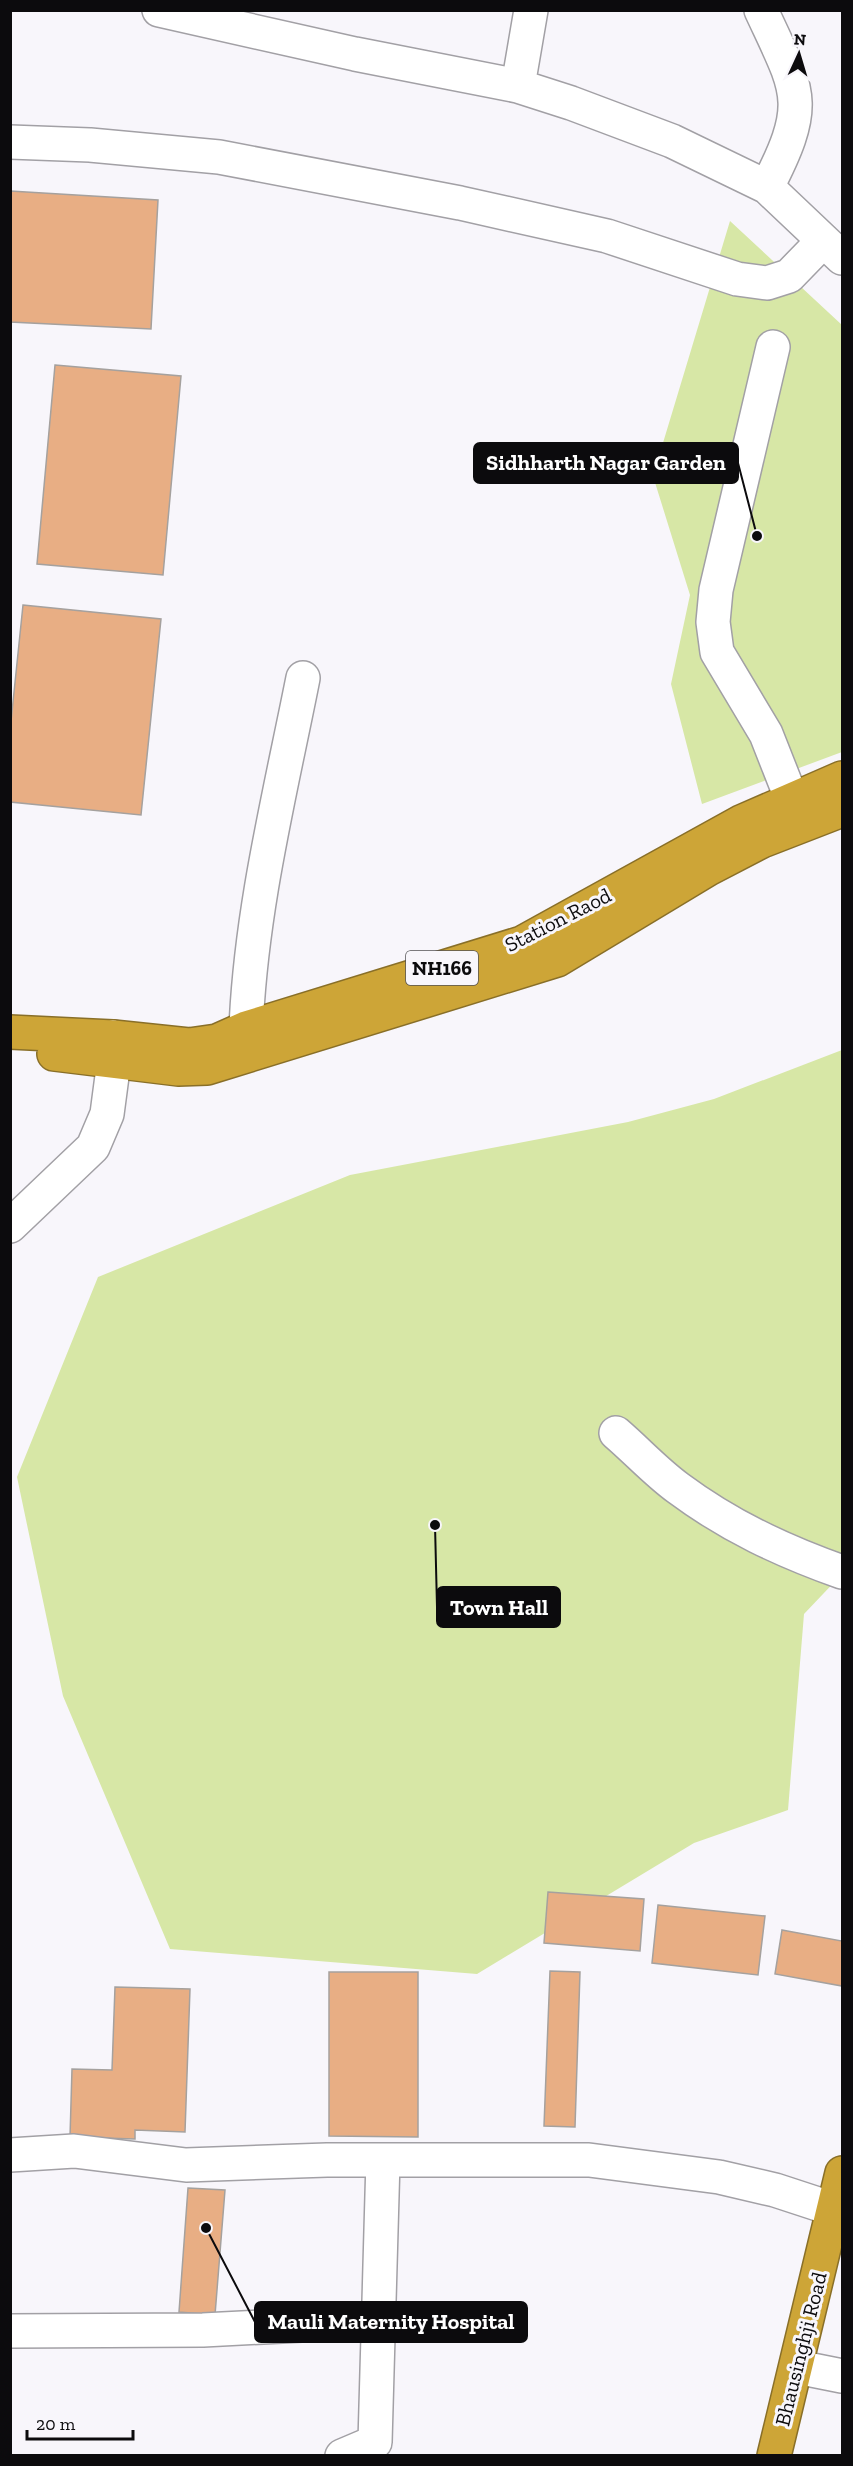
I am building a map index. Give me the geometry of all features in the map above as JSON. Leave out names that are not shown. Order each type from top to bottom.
[{"type":"highway","name":"Station Raod","points":[[10,1032],[113,1049],[189,1045],[217,1041],[246,1028],[522,944],[741,822],[843,778]]},
{"type":"highway","name":"NH166","points":[[10,1052],[113,1049],[178,1070],[207,1068],[557,960],[708,869],[762,841],[843,810]]},
{"type":"highway","name":"Bhausinghji Road","points":[[774,2456],[843,2172]]},
{"type":"street","points":[[10,142],[90,145],[219,157],[460,203],[607,236],[737,279],[767,283],[789,276],[833,249],[767,187],[672,141],[518,86],[344,52],[159,10]]},
{"type":"street","points":[[518,86],[531,10]]},
{"type":"street","points":[[761,10],[793,80],[797,108],[787,148],[767,187]]},
{"type":"street","points":[[773,347],[716,590],[713,622],[717,652],[766,734],[792,800]]},
{"type":"street","points":[[246,1028],[248,971],[256,912],[303,678]]},
{"type":"street","points":[[10,1226],[93,1147],[107,1114],[113,1049]]},
{"type":"street","points":[[616,1433],[676,1487],[721,1518],[783,1551],[843,1572]]},
{"type":"street","points":[[10,2154],[74,2151],[186,2165],[383,2160],[589,2160],[719,2176],[775,2190],[833,2209]]},
{"type":"street","points":[[342,2456],[375,2442],[383,2160]]},
{"type":"street","points":[[10,2331],[203,2330],[379,2320]]},
{"type":"street","points":[[797,2367],[843,2376]]},
{"type":"green space","points":[[730,221],[842,325],[842,752],[702,804],[671,684],[690,595],[653,476]]},
{"type":"green space","points":[[842,1050],[842,1574],[804,1614],[788,1810],[694,1843],[477,1974],[170,1949],[63,1696],[17,1477],[98,1277],[350,1175],[628,1122],[714,1099]]},
{"type":"building","points":[[10,191],[158,200],[151,329],[10,322]]},
{"type":"building","points":[[55,365],[181,376],[163,575],[37,564]]},
{"type":"building","points":[[23,605],[161,619],[141,815],[10,802],[10,731]]},
{"type":"building","points":[[548,1892],[644,1899],[640,1951],[544,1943]]},
{"type":"building","points":[[658,1905],[765,1916],[758,1975],[652,1963]]},
{"type":"building","points":[[782,1930],[842,1941],[842,1986],[775,1974]]},
{"type":"building","points":[[550,1971],[580,1972],[575,2127],[544,2126]]},
{"type":"building","points":[[329,1972],[418,1972],[418,2137],[329,2136]]},
{"type":"building","points":[[115,1987],[190,1989],[185,2132],[135,2130],[135,2139],[70,2137],[72,2069],[112,2070]]},
{"type":"building","points":[[188,2188],[225,2190],[215,2315],[179,2312]]},
{"type":"place","name":"Sidhharth Nagar Garden","points":[[757,536]]},
{"type":"place","name":"Town Hall","points":[[435,1525]]},
{"type":"place","name":"Mauli Maternity Hospital","points":[[206,2228]]}]
